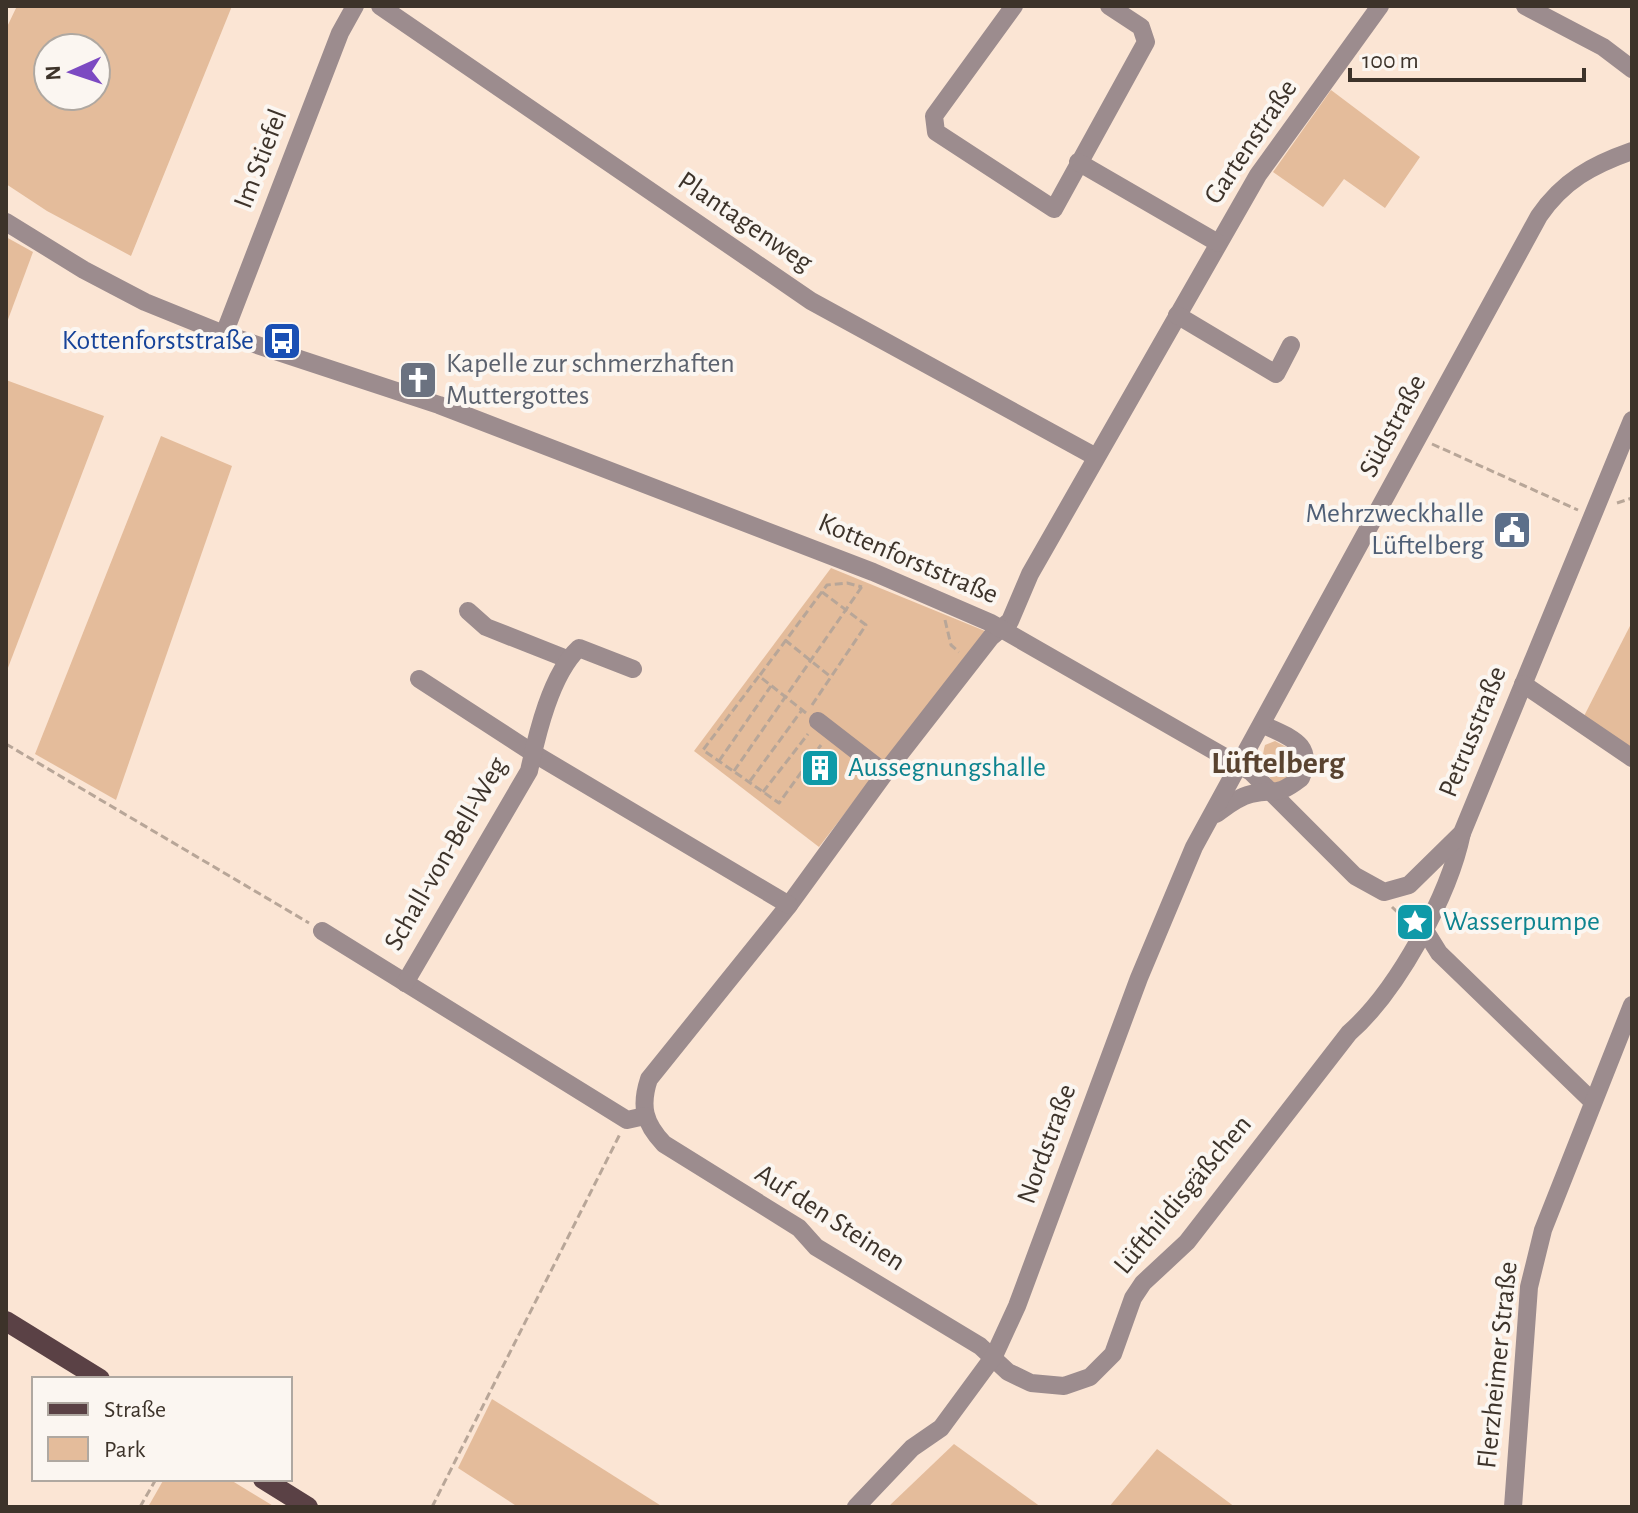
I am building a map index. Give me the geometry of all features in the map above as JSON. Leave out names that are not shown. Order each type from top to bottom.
[{"type":"main road","points":[[6,1321],[97,1377]]},
{"type":"main road","points":[[266,1481],[308,1507]]},
{"type":"street","name":"Im Stiefel","points":[[224,334],[340,33],[355,6]]},
{"type":"street","name":"Plantagenweg","points":[[380,6],[811,301],[1096,457]]},
{"type":"street","points":[[1014,6],[934,116],[936,132],[1054,209],[1146,42],[1141,27],[1109,6]]},
{"type":"street","name":"Gartenstraße","points":[[1003,629],[1096,457],[1258,175],[1380,6]]},
{"type":"street","points":[[1525,6],[1603,47],[1632,69]]},
{"type":"street","name":"Südstraße","points":[[1240,765],[1316,628],[1321,611],[1553,197],[1579,175],[1632,151]]},
{"type":"street","points":[[1078,162],[1218,243]]},
{"type":"street","name":"Kottenforststraße","points":[[6,222],[133,296],[224,334],[439,405],[867,580],[941,601],[1003,629],[1240,765]]},
{"type":"street","points":[[1177,315],[1276,374],[1291,345]]},
{"type":"street","name":"Petrusstraße","points":[[1240,765],[1355,876],[1384,892],[1409,885],[1462,833],[1632,420]]},
{"type":"street","points":[[468,611],[486,627],[567,659],[579,648],[633,669]]},
{"type":"street","points":[[636,1118],[649,1079],[789,905],[972,661],[991,637],[1003,629]]},
{"type":"street","name":"Schall-von-Bell-Weg","points":[[405,983],[529,771],[536,736],[567,659]]},
{"type":"street","name":"Schall-von-Bell-Weg","points":[[419,679],[533,753],[789,905]]},
{"type":"street","points":[[1523,684],[1632,758]]},
{"type":"street","points":[[818,721],[885,773]]},
{"type":"street","points":[[1213,817],[1240,798],[1255,793],[1272,794],[1301,778],[1306,753],[1300,744],[1264,725]]},
{"type":"street","name":"Nordstraße","points":[[856,1507],[912,1448],[934,1436],[994,1356],[1017,1306],[1139,978],[1194,847],[1240,765]]},
{"type":"street","points":[[1462,833],[1458,853],[1426,932],[1439,953],[1592,1101]]},
{"type":"street","name":"Schall-von-Bell-Weg","points":[[322,931],[498,1041]]},
{"type":"street","name":"Lüfthildisgäßchen","points":[[994,1356],[1008,1372],[1031,1383],[1064,1386],[1090,1377],[1113,1354],[1133,1298],[1143,1283],[1187,1242],[1349,1033],[1365,1019],[1426,932]]},
{"type":"street","name":"Flerzheimer Straße","points":[[1513,1507],[1529,1287],[1543,1230],[1632,1005]]},
{"type":"street","name":"Auf den Steinen","points":[[498,1041],[636,1118],[664,1144],[799,1228],[816,1247],[994,1356]]},
{"type":"path","points":[[1418,437],[1592,517]]},
{"type":"path","points":[[821,745],[779,803],[703,750],[827,585],[867,580]]},
{"type":"path","points":[[734,771],[867,580]]},
{"type":"path","points":[[759,676],[807,713],[866,625],[822,592]]},
{"type":"path","points":[[941,601],[951,645],[972,661]]},
{"type":"path","points":[[785,640],[831,677]]},
{"type":"path","points":[[719,761],[771,686]]},
{"type":"path","points":[[749,782],[802,710]]},
{"type":"path","points":[[763,792],[818,721]]},
{"type":"path","points":[[6,744],[322,931]]},
{"type":"path","points":[[432,1507],[636,1118]]},
{"type":"path","points":[[140,1507],[155,1481]]},
{"type":"green space","points":[[17,6],[232,6],[131,256],[47,211],[6,184],[6,29]]},
{"type":"green space","points":[[1331,90],[1420,157],[1385,208],[1344,179],[1323,207],[1273,172]]},
{"type":"green space","points":[[6,237],[33,252],[6,325]]},
{"type":"green space","points":[[6,380],[104,416],[6,673]]},
{"type":"green space","points":[[161,436],[232,466],[116,800],[35,754]]},
{"type":"green space","points":[[831,568],[985,631],[819,847],[694,751]]},
{"type":"green space","points":[[1632,622],[1632,750],[1583,718]]},
{"type":"green space","points":[[1275,741],[1290,749],[1297,760],[1292,777],[1275,785],[1266,771],[1263,756],[1265,745]]},
{"type":"green space","points":[[492,1399],[663,1507],[518,1507],[458,1468]]},
{"type":"green space","points":[[954,1444],[1041,1507],[888,1507]]},
{"type":"green space","points":[[1157,1449],[1235,1507],[1109,1507]]},
{"type":"green space","points":[[163,1481],[232,1481],[275,1507],[148,1507]]},
{"type":"place","name":"Kottenforststraße","points":[[282,341]]},
{"type":"place","name":"Kapelle zur schmerzhaften Muttergottes","points":[[418,380]]},
{"type":"place","name":"Mehrzweckhalle Lüftelberg","points":[[1512,530]]},
{"type":"place","name":"Aussegnungshalle","points":[[820,768]]},
{"type":"place","name":"Wasserpumpe","points":[[1415,922]]},
{"type":"district","name":"Lüftelberg","points":[[1278,763]]}]
